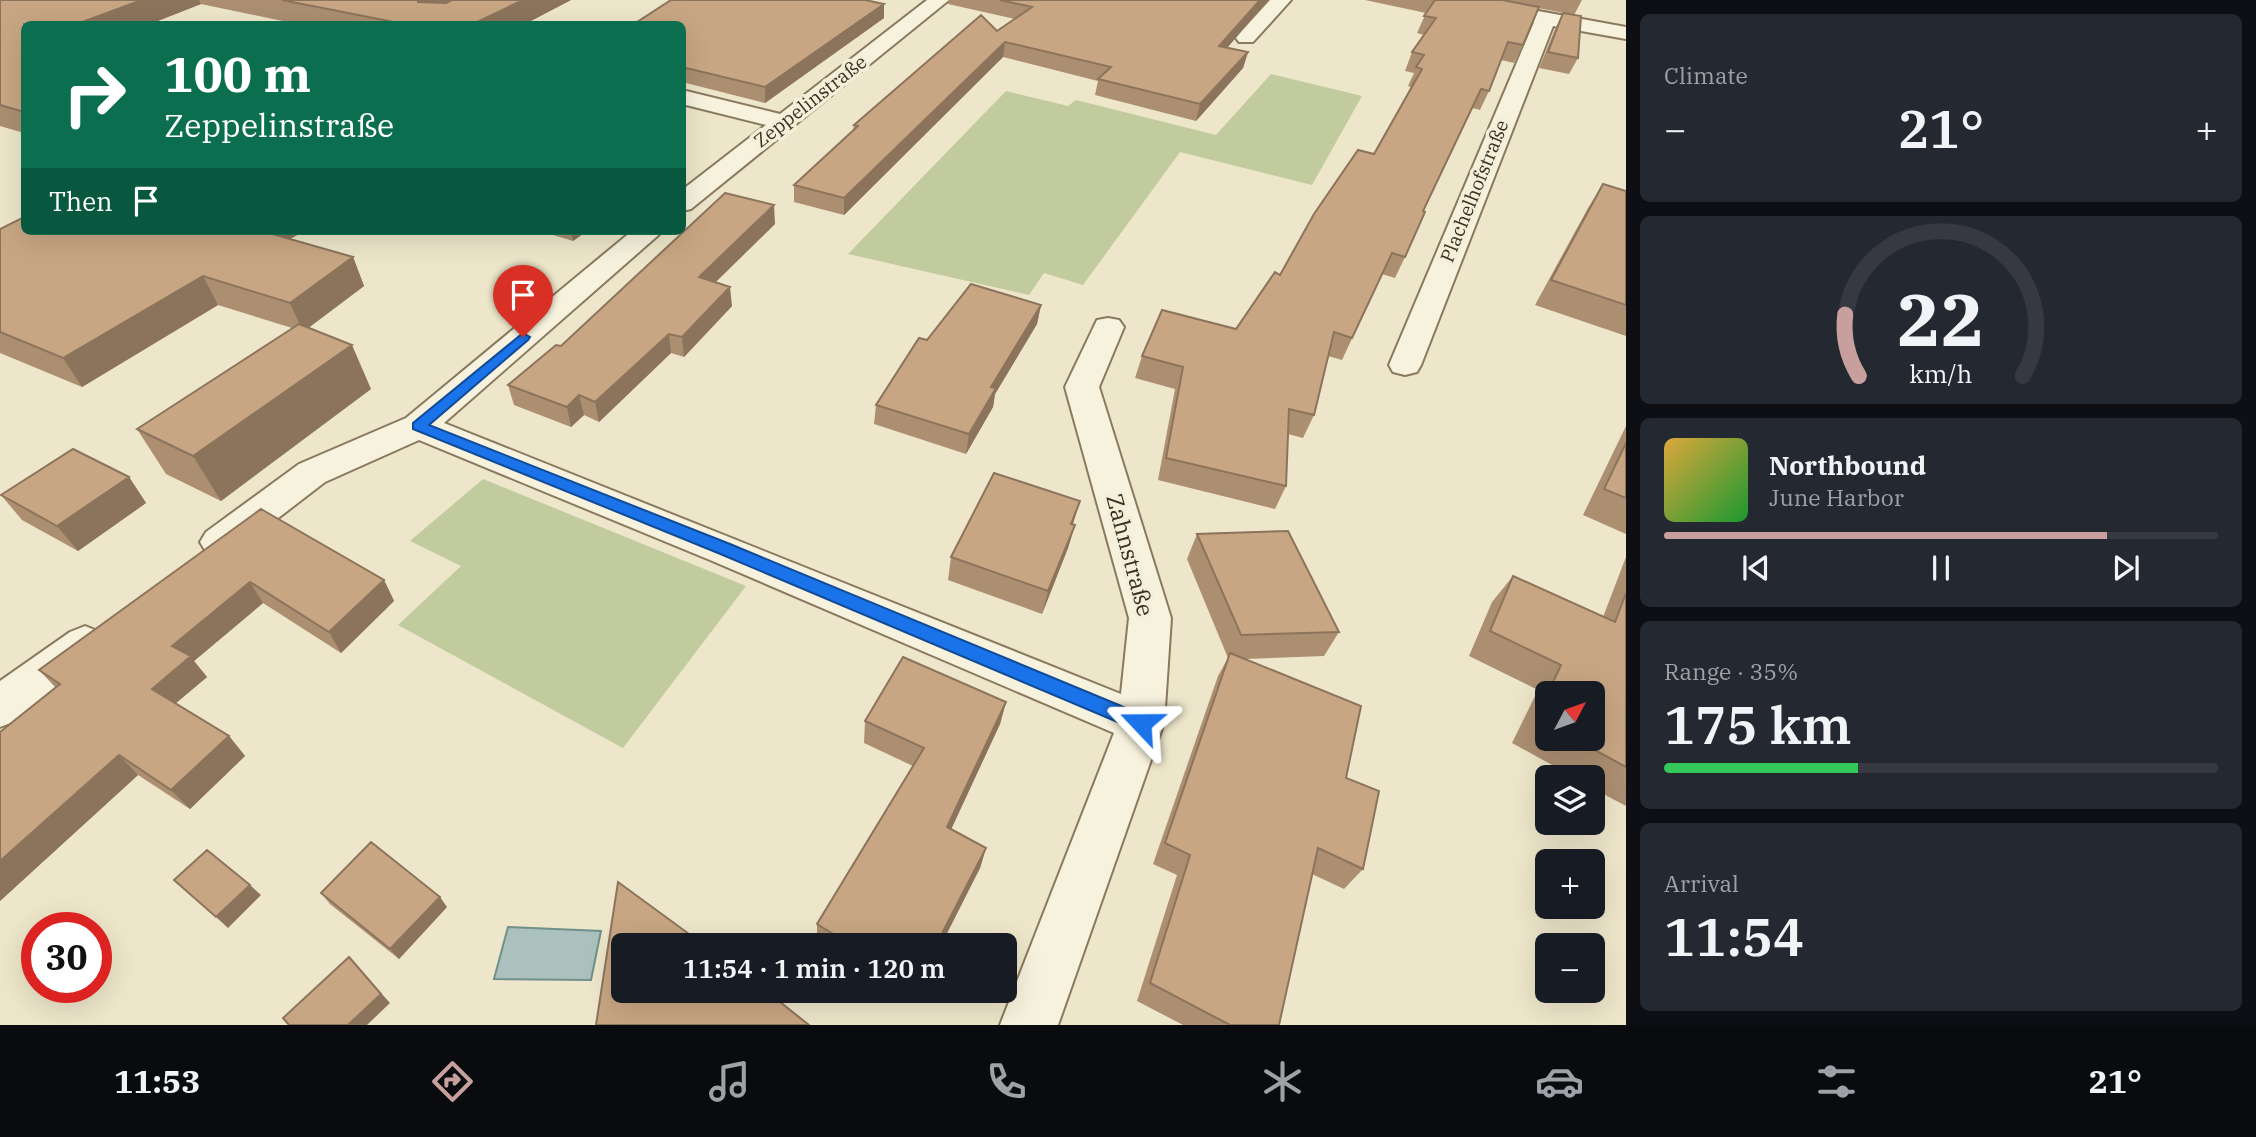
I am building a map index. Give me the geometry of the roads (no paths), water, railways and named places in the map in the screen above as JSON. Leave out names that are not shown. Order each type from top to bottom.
[{"type":"street","name":"Zeppelinstraße","points":[[686,200],[939,0]]},
{"type":"street","points":[[1246,38],[1281,0]]},
{"type":"street","points":[[1446,0],[1626,33]]},
{"type":"street","name":"Plachelhofstraße","points":[[1405,365],[1546,18]]},
{"type":"street","points":[[686,98],[784,121]]},
{"type":"street","points":[[189,565],[312,474],[418,426],[644,235]]},
{"type":"street","name":"Zahnstraße","points":[[1029,1025],[1141,723],[1150,618],[1082,387],[1108,327]]},
{"type":"street","points":[[418,426],[724,549],[1141,723]]},
{"type":"street","points":[[0,708],[111,624]]},
{"type":"water","points":[[508,927],[601,931],[591,980],[494,979]]}]
